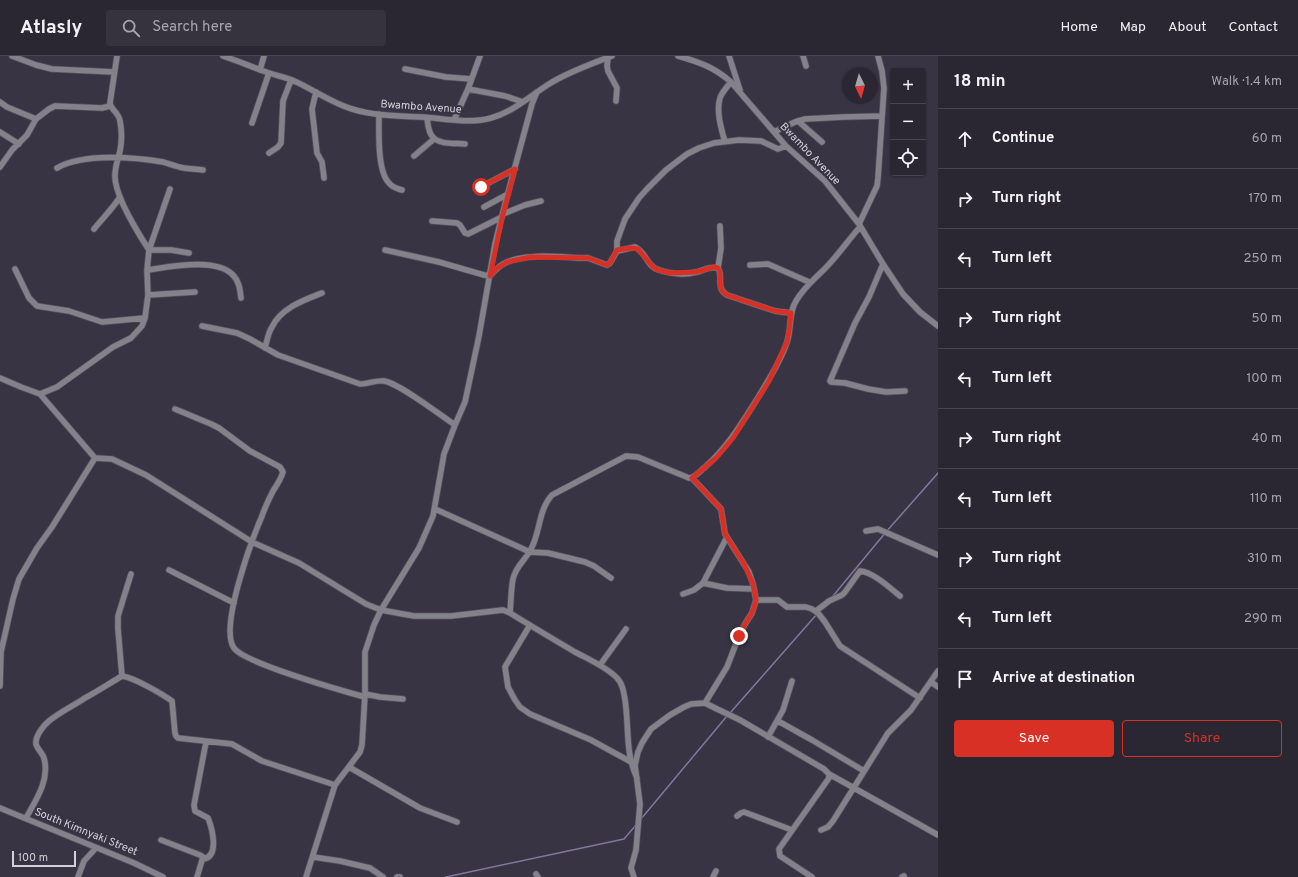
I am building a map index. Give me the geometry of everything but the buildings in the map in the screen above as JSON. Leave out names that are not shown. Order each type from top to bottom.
[{"type":"street","points":[[12,56],[52,69],[114,72]]},
{"type":"street","points":[[117,56],[110,94],[110,106],[118,114],[122,135],[116,167],[115,182],[120,197],[149,250]]},
{"type":"street","name":"Bwambo Avenue","points":[[223,56],[290,80],[352,109],[379,114],[454,120],[479,120],[492,118],[523,102],[560,78],[610,57]]},
{"type":"street","points":[[260,70],[264,56]]},
{"type":"street","points":[[454,120],[468,89],[480,56]]},
{"type":"street","name":"Bwambo Avenue","points":[[678,56],[708,66],[731,82],[786,146],[825,181],[860,226],[903,294],[920,312],[938,326]]},
{"type":"street","points":[[729,56],[741,93]]},
{"type":"street","points":[[803,56],[806,66]]},
{"type":"street","points":[[692,478],[716,458],[733,438],[769,381],[787,342],[791,313],[797,300],[809,282],[832,261],[860,226],[877,186],[883,78],[878,56]]},
{"type":"street","points":[[610,57],[607,66],[617,88],[616,101]]},
{"type":"street","points":[[405,69],[446,77],[471,79]]},
{"type":"street","points":[[252,123],[269,73]]},
{"type":"street","points":[[269,152],[278,148],[281,144],[283,101],[290,80]]},
{"type":"street","points":[[724,142],[719,104],[721,97],[731,82]]},
{"type":"street","points":[[468,89],[505,96],[523,102]]},
{"type":"street","points":[[316,92],[312,109],[317,153],[322,162],[324,178]]},
{"type":"street","points":[[306,877],[334,785],[360,752],[362,745],[364,733],[365,652],[374,625],[381,610],[419,548],[435,509],[444,454],[465,402],[502,216],[532,104],[537,92]]},
{"type":"street","points":[[0,102],[7,107],[36,119]]},
{"type":"street","points":[[0,167],[12,150],[29,132],[36,119],[49,109],[56,106],[102,108],[110,106]]},
{"type":"street","points":[[379,114],[380,161],[382,172],[388,183],[402,190]]},
{"type":"street","points":[[774,132],[798,121],[844,117],[882,116]]},
{"type":"street","points":[[427,118],[430,133],[434,138],[448,143],[465,144]]},
{"type":"street","points":[[798,121],[822,142]]},
{"type":"street","points":[[0,132],[19,144]]},
{"type":"street","points":[[414,156],[434,138]]},
{"type":"street","points":[[490,276],[496,269],[507,262],[531,257],[588,258],[607,265],[610,263],[617,250],[617,241],[625,219],[647,189],[672,165],[687,154],[706,146],[739,140],[761,141],[778,149],[786,146]]},
{"type":"street","points":[[57,168],[65,163],[75,161],[118,158],[164,163],[202,170]]},
{"type":"street","points":[[477,189],[515,169]]},
{"type":"street","points":[[40,394],[57,387],[108,351],[131,338],[142,326],[145,318],[148,295],[147,270],[149,250],[170,189]]},
{"type":"street","points":[[484,207],[508,194]]},
{"type":"street","points":[[94,229],[120,197]]},
{"type":"street","points":[[432,221],[457,223],[465,233],[468,234],[525,205],[541,201]]},
{"type":"street","points":[[720,226],[721,248],[718,268],[721,274],[722,292],[775,311],[791,313]]},
{"type":"street","points":[[617,250],[631,248],[638,249],[653,267],[670,273],[696,272],[714,267],[718,268]]},
{"type":"street","points":[[149,250],[171,250],[189,253]]},
{"type":"street","points":[[385,250],[439,262],[490,276]]},
{"type":"street","points":[[147,270],[194,264],[221,268],[232,273],[239,285],[241,298]]},
{"type":"street","points":[[750,265],[768,264],[809,282]]},
{"type":"street","points":[[883,264],[830,380],[831,382],[845,383],[868,389],[905,392]]},
{"type":"street","points":[[15,269],[29,298],[37,306],[69,311],[102,322],[145,318]]},
{"type":"street","points":[[148,295],[195,292]]},
{"type":"street","points":[[265,348],[271,327],[283,313],[292,306],[322,293]]},
{"type":"street","points":[[202,326],[237,333],[250,338],[265,348],[278,354],[360,384],[380,381],[390,382],[455,425]]},
{"type":"street","points":[[0,378],[21,388],[40,394],[95,458],[112,459],[146,475],[252,542],[299,563],[366,604],[381,610],[414,616],[451,616],[500,610],[510,613],[600,665],[616,677],[621,683],[624,692],[631,762],[637,778]]},
{"type":"street","points":[[175,409],[211,424],[225,432],[250,451],[280,467],[283,473],[262,516],[252,542],[234,603],[230,630],[233,648],[256,661],[302,678],[365,696],[403,699]]},
{"type":"street","points":[[510,613],[513,578],[519,564],[530,552],[534,544],[544,507],[548,500],[558,492],[597,473],[622,458],[631,456],[638,457],[682,476],[692,478],[721,509],[726,537],[749,572],[756,600],[752,613],[739,636],[727,666],[705,703]]},
{"type":"street","points":[[0,686],[0,652],[19,579],[37,548],[52,527],[95,458]]},
{"type":"street","points":[[435,509],[530,552],[548,553],[586,562],[611,578]]},
{"type":"street","points":[[866,531],[876,529],[882,531],[938,555]]},
{"type":"street","points":[[683,594],[694,590],[703,584],[726,537]]},
{"type":"street","points":[[169,570],[234,603]]},
{"type":"street","points":[[816,611],[829,601],[842,595],[860,570],[884,583],[900,596]]},
{"type":"street","points":[[122,676],[118,616],[131,574]]},
{"type":"street","points":[[703,584],[732,589],[754,589]]},
{"type":"street","points":[[756,600],[778,600],[788,607],[806,607],[816,611],[840,646],[920,698]]},
{"type":"street","points":[[530,625],[505,667],[508,687],[515,700],[530,714],[591,740],[631,762]]},
{"type":"street","points":[[600,665],[626,629]]},
{"type":"street","points":[[821,830],[828,827],[833,821],[888,733],[894,725],[908,714],[938,671]]},
{"type":"street","points":[[122,676],[136,681],[172,701],[176,736],[182,739],[232,744],[262,761],[334,785]]},
{"type":"street","points":[[26,818],[43,785],[45,773],[44,756],[36,745],[36,738],[48,722],[122,676]]},
{"type":"street","points":[[768,737],[783,710],[792,681]]},
{"type":"street","points":[[931,682],[938,687]]},
{"type":"street","points":[[634,877],[631,868],[636,850],[640,804],[635,765],[638,752],[651,729],[664,719],[691,704],[705,703],[729,714],[824,769],[829,774],[937,832]]},
{"type":"street","points":[[778,721],[864,771]]},
{"type":"street","points":[[197,877],[203,860],[209,857],[213,851],[214,844],[208,818],[195,811],[194,808],[206,742]]},
{"type":"street","points":[[348,767],[420,808],[457,822]]},
{"type":"street","points":[[812,877],[782,858],[779,854],[779,849],[829,778],[829,774]]},
{"type":"street","name":"South Kimnyaki Street","points":[[0,808],[139,865],[163,877]]},
{"type":"street","points":[[737,816],[744,812],[792,830]]},
{"type":"street","points":[[161,840],[200,855],[203,857],[203,860]]},
{"type":"street","points":[[78,877],[84,861],[96,848]]},
{"type":"street","points":[[313,857],[370,868],[383,877]]},
{"type":"waterway","points":[[833,596],[886,532],[938,473]]},
{"type":"waterway","points":[[730,713],[817,614]]},
{"type":"waterway","points":[[641,819],[727,716]]},
{"type":"waterway","points":[[446,877],[624,839],[636,825]]},
{"type":"route","points":[[481,187],[515,169],[493,256],[490,276],[496,269],[507,262],[523,258],[541,256],[588,258],[607,265],[610,263],[617,250],[635,248],[641,251],[653,267],[670,273],[696,272],[708,268],[718,268],[721,274],[722,292],[775,311],[791,313],[787,342],[769,381],[759,394],[733,438],[716,458],[692,478],[721,509],[725,534],[749,572],[753,584],[756,600],[752,613],[739,636]]}]
